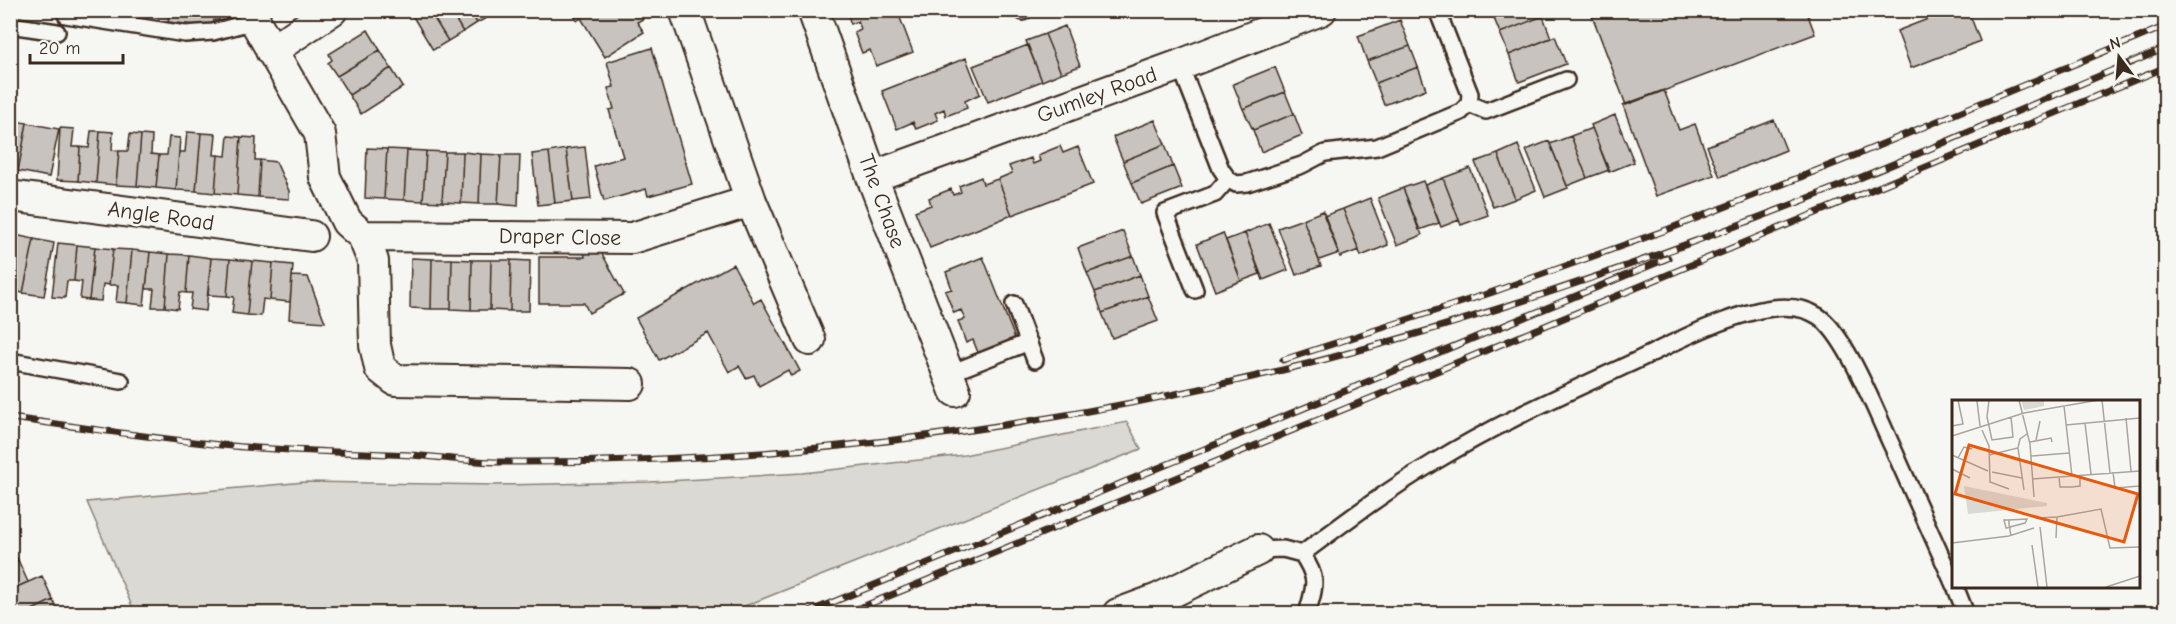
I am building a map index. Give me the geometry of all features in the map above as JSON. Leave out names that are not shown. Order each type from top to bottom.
[{"type":"street","points":[[271,51],[332,10]]},
{"type":"street","points":[[685,10],[751,201],[810,340]]},
{"type":"street","name":"The Chase","points":[[813,10],[872,177],[951,382]]},
{"type":"street","name":"Gumley Road","points":[[872,177],[1180,65],[1321,10]]},
{"type":"street","points":[[254,16],[271,51],[320,134],[325,177],[347,222],[363,236],[373,261],[375,345],[380,368],[395,380],[630,384]]},
{"type":"street","name":"Angle Road","points":[[10,196],[311,237]]},
{"type":"street","name":"Draper Close","points":[[363,236],[632,238],[751,201]]},
{"type":"street","points":[[1118,614],[1156,606],[1258,550]]},
{"type":"lane","points":[[1180,65],[1221,170],[1228,179],[1236,184],[1247,183],[1302,165],[1325,153],[1377,147],[1461,112],[1468,104],[1470,94],[1437,10]]},
{"type":"lane","points":[[66,15],[184,33],[213,32],[254,16]]},
{"type":"lane","points":[[10,25],[57,32]]},
{"type":"lane","points":[[1468,104],[1486,111],[1566,80]]},
{"type":"lane","points":[[1195,290],[1166,213],[1215,194],[1228,179]]},
{"type":"lane","points":[[1014,304],[1035,360]]},
{"type":"lane","points":[[1302,554],[1372,501],[1438,459],[1522,414],[1708,327],[1760,310],[1790,307],[1816,314],[1828,323],[1838,336],[1861,379],[1952,582]]},
{"type":"lane","points":[[951,382],[1029,342]]},
{"type":"lane","points":[[10,361],[121,381]]},
{"type":"lane","points":[[1258,550],[1282,549],[1302,554],[1313,570],[1315,586],[1307,614]]},
{"type":"lane","points":[[1955,588],[1966,614]]},
{"type":"shaded area","points":[[1127,422],[1141,449],[727,613],[135,613],[87,502],[305,482],[496,485],[650,482],[803,473],[964,455]]},
{"type":"building","points":[[169,10],[220,10],[219,20],[214,20],[213,27],[168,22]]},
{"type":"building","points":[[409,10],[429,10],[448,41],[433,50]]},
{"type":"building","points":[[429,10],[450,10],[463,32],[448,41]]},
{"type":"building","points":[[450,10],[469,10],[477,23],[463,32]]},
{"type":"building","points":[[469,10],[489,10],[492,15],[477,23]]},
{"type":"building","points":[[529,10],[544,10],[533,17]]},
{"type":"building","points":[[571,10],[638,10],[643,19],[637,22],[644,32],[605,57],[581,18],[577,21]]},
{"type":"building","points":[[846,10],[897,10],[913,52],[876,66],[870,50],[862,53],[854,32],[861,29],[858,21],[851,24]]},
{"type":"building","points":[[1541,10],[1543,16],[1500,33],[1491,11]]},
{"type":"building","points":[[1590,10],[1806,10],[1815,34],[1626,105]]},
{"type":"building","points":[[1951,10],[1968,10],[1980,41],[1911,68],[1897,31]]},
{"type":"building","points":[[1543,16],[1551,38],[1509,55],[1500,33]]},
{"type":"building","points":[[1400,20],[1410,46],[1367,61],[1358,36]]},
{"type":"building","points":[[1065,26],[1080,66],[1061,73],[1045,34]]},
{"type":"building","points":[[368,30],[380,50],[337,76],[328,63],[332,60],[329,54]]},
{"type":"building","points":[[1045,34],[1061,73],[1042,81],[1026,41]]},
{"type":"building","points":[[1555,36],[1566,64],[1519,82],[1509,55]]},
{"type":"building","points":[[1028,45],[1042,81],[988,102],[973,66]]},
{"type":"building","points":[[1410,46],[1418,67],[1376,83],[1367,61]]},
{"type":"building","points":[[652,48],[692,184],[648,196],[646,189],[604,201],[594,166],[623,157],[609,110],[614,109],[608,88],[614,87],[607,62]]},
{"type":"building","points":[[380,50],[391,68],[349,95],[337,76]]},
{"type":"building","points":[[966,58],[980,94],[965,101],[967,108],[946,116],[944,109],[935,113],[938,120],[916,129],[913,122],[897,129],[882,91]]},
{"type":"building","points":[[1275,67],[1285,92],[1243,109],[1233,84]]},
{"type":"building","points":[[1418,67],[1426,89],[1384,105],[1376,83]]},
{"type":"building","points":[[391,68],[403,87],[361,114],[349,95]]},
{"type":"building","points":[[1664,90],[1679,130],[1695,124],[1714,175],[1656,196],[1623,105]]},
{"type":"building","points":[[1285,92],[1294,114],[1253,130],[1243,109]]},
{"type":"building","points":[[1294,114],[1302,135],[1261,152],[1253,130]]},
{"type":"building","points":[[1615,115],[1634,162],[1609,172],[1591,125]]},
{"type":"building","points":[[10,120],[27,123],[18,171],[10,169]]},
{"type":"building","points":[[1155,120],[1165,144],[1123,161],[1113,137]]},
{"type":"building","points":[[1774,120],[1786,150],[1720,177],[1707,146]]},
{"type":"building","points":[[27,123],[59,129],[49,177],[18,171]]},
{"type":"building","points":[[60,128],[74,129],[72,147],[80,147],[78,181],[57,180]]},
{"type":"building","points":[[1592,128],[1609,170],[1587,178],[1571,136]]},
{"type":"building","points":[[91,131],[100,131],[96,183],[78,181],[80,147],[89,148]]},
{"type":"building","points":[[100,131],[113,132],[112,150],[119,151],[116,185],[96,183]]},
{"type":"building","points":[[187,132],[201,133],[196,191],[176,190],[179,152],[185,152]]},
{"type":"building","points":[[201,133],[216,134],[214,155],[218,155],[215,193],[196,191]]},
{"type":"building","points":[[130,134],[141,135],[137,186],[116,185],[119,151],[128,151]]},
{"type":"building","points":[[141,135],[152,136],[151,154],[159,155],[156,188],[137,186]]},
{"type":"building","points":[[228,136],[241,137],[237,195],[215,193],[218,155],[226,156]]},
{"type":"building","points":[[1571,136],[1587,178],[1567,186],[1550,144]]},
{"type":"building","points":[[169,137],[180,138],[176,190],[156,188],[159,155],[167,155]]},
{"type":"building","points":[[241,137],[256,138],[255,160],[260,160],[258,197],[237,195]]},
{"type":"building","points":[[1549,141],[1568,188],[1545,197],[1526,150]]},
{"type":"building","points":[[1165,144],[1173,166],[1132,183],[1123,161]]},
{"type":"building","points":[[1518,145],[1536,190],[1515,199],[1498,154]]},
{"type":"building","points":[[1060,146],[1063,153],[1078,147],[1093,184],[1012,215],[998,179],[1012,173],[1009,166],[1031,158],[1033,164],[1040,161],[1038,155]]},
{"type":"building","points":[[585,147],[591,199],[573,201],[566,149]]},
{"type":"building","points":[[367,148],[387,149],[384,199],[365,198]]},
{"type":"building","points":[[387,149],[407,150],[404,200],[384,199]]},
{"type":"building","points":[[566,149],[573,201],[555,203],[549,152]]},
{"type":"building","points":[[407,150],[426,151],[423,201],[404,200]]},
{"type":"building","points":[[426,151],[445,152],[442,202],[423,201]]},
{"type":"building","points":[[445,152],[463,152],[461,203],[442,202]]},
{"type":"building","points":[[463,152],[481,154],[479,204],[461,203]]},
{"type":"building","points":[[549,152],[555,203],[538,205],[532,154]]},
{"type":"building","points":[[481,154],[501,155],[498,204],[479,204]]},
{"type":"building","points":[[1498,154],[1515,199],[1493,207],[1475,162]]},
{"type":"building","points":[[501,155],[520,155],[518,206],[498,204]]},
{"type":"building","points":[[260,160],[276,162],[289,191],[289,199],[258,197]]},
{"type":"building","points":[[1173,166],[1182,188],[1141,204],[1132,183]]},
{"type":"building","points":[[1470,168],[1488,215],[1461,225],[1443,178]]},
{"type":"building","points":[[981,177],[983,184],[998,179],[1012,215],[930,248],[915,211],[931,205],[929,198],[951,189],[953,195],[961,192],[959,186]]},
{"type":"building","points":[[1443,178],[1459,220],[1441,227],[1425,185]]},
{"type":"building","points":[[1423,181],[1439,223],[1419,230],[1403,188]]},
{"type":"building","points":[[1403,188],[1422,235],[1397,245],[1378,198]]},
{"type":"building","points":[[1370,198],[1388,245],[1361,256],[1343,209]]},
{"type":"building","points":[[1343,209],[1359,250],[1340,257],[1324,216]]},
{"type":"building","points":[[1323,211],[1339,253],[1319,260],[1303,219]]},
{"type":"building","points":[[1303,219],[1321,266],[1296,275],[1278,228]]},
{"type":"building","points":[[1269,223],[1288,270],[1263,280],[1245,233]]},
{"type":"building","points":[[1123,231],[1133,256],[1087,273],[1078,248]]},
{"type":"building","points":[[1223,233],[1241,281],[1215,291],[1197,244]]},
{"type":"building","points":[[1245,233],[1260,274],[1241,281],[1226,240]]},
{"type":"building","points":[[10,234],[15,235],[10,260]]},
{"type":"building","points":[[15,235],[34,239],[23,293],[10,290],[10,260]]},
{"type":"building","points":[[34,239],[54,243],[44,296],[23,293]]},
{"type":"building","points":[[58,243],[77,245],[74,281],[67,281],[65,298],[52,297]]},
{"type":"building","points":[[77,245],[95,247],[89,300],[80,299],[82,282],[74,281]]},
{"type":"building","points":[[95,247],[113,249],[109,285],[103,284],[101,301],[89,300]]},
{"type":"building","points":[[113,249],[132,250],[127,303],[116,302],[118,285],[109,285]]},
{"type":"building","points":[[132,250],[150,252],[144,305],[127,303]]},
{"type":"building","points":[[600,250],[624,294],[589,313],[584,303],[539,303],[539,257],[585,257],[584,251]]},
{"type":"building","points":[[150,252],[169,254],[165,307],[152,307],[154,289],[146,289]]},
{"type":"building","points":[[169,254],[189,255],[186,293],[180,292],[178,309],[165,307]]},
{"type":"building","points":[[189,255],[211,258],[206,311],[190,309],[192,293],[186,293]]},
{"type":"building","points":[[1133,256],[1140,275],[1095,292],[1087,273]]},
{"type":"building","points":[[983,257],[1016,341],[979,355],[973,340],[966,343],[958,321],[965,319],[961,310],[954,313],[945,291],[952,289],[946,272]]},
{"type":"building","points":[[211,258],[230,259],[227,296],[208,295]]},
{"type":"building","points":[[411,258],[432,259],[431,309],[410,308]]},
{"type":"building","points":[[230,259],[252,261],[247,315],[232,313],[234,297],[227,296]]},
{"type":"building","points":[[432,259],[452,259],[451,309],[431,309]]},
{"type":"building","points":[[452,259],[472,260],[471,310],[451,309]]},
{"type":"building","points":[[472,260],[491,260],[490,310],[471,310]]},
{"type":"building","points":[[491,260],[511,260],[510,311],[490,310]]},
{"type":"building","points":[[511,260],[530,261],[529,311],[510,311]]},
{"type":"building","points":[[252,261],[273,263],[270,300],[263,299],[261,316],[247,315]]},
{"type":"building","points":[[273,263],[293,265],[290,302],[270,300]]},
{"type":"building","points":[[733,264],[754,303],[761,299],[800,371],[791,376],[788,370],[759,386],[754,375],[746,378],[739,366],[729,372],[708,333],[659,360],[636,318]]},
{"type":"building","points":[[1140,275],[1148,296],[1102,313],[1095,292]]},
{"type":"building","points":[[292,276],[308,277],[325,322],[289,319]]},
{"type":"building","points":[[1148,296],[1158,321],[1112,338],[1102,313]]},
{"type":"building","points":[[10,544],[18,560],[10,564]]},
{"type":"building","points":[[18,560],[28,582],[10,590],[10,564]]},
{"type":"building","points":[[42,576],[53,600],[24,614],[14,614],[10,606],[10,590]]},
{"type":"building","points":[[53,600],[59,614],[24,614]]},
{"type":"railway","points":[[1283,360],[1490,293],[1669,229],[1856,155],[2166,26]]},
{"type":"railway","points":[[10,418],[245,447],[411,455],[489,462],[703,457],[805,449],[1007,425],[1208,387],[1307,364],[1512,305],[1647,259],[1847,183],[2166,48]]},
{"type":"railway","points":[[845,614],[1420,378],[2166,67]]},
{"type":"railway","points":[[804,614],[1668,258]]}]
